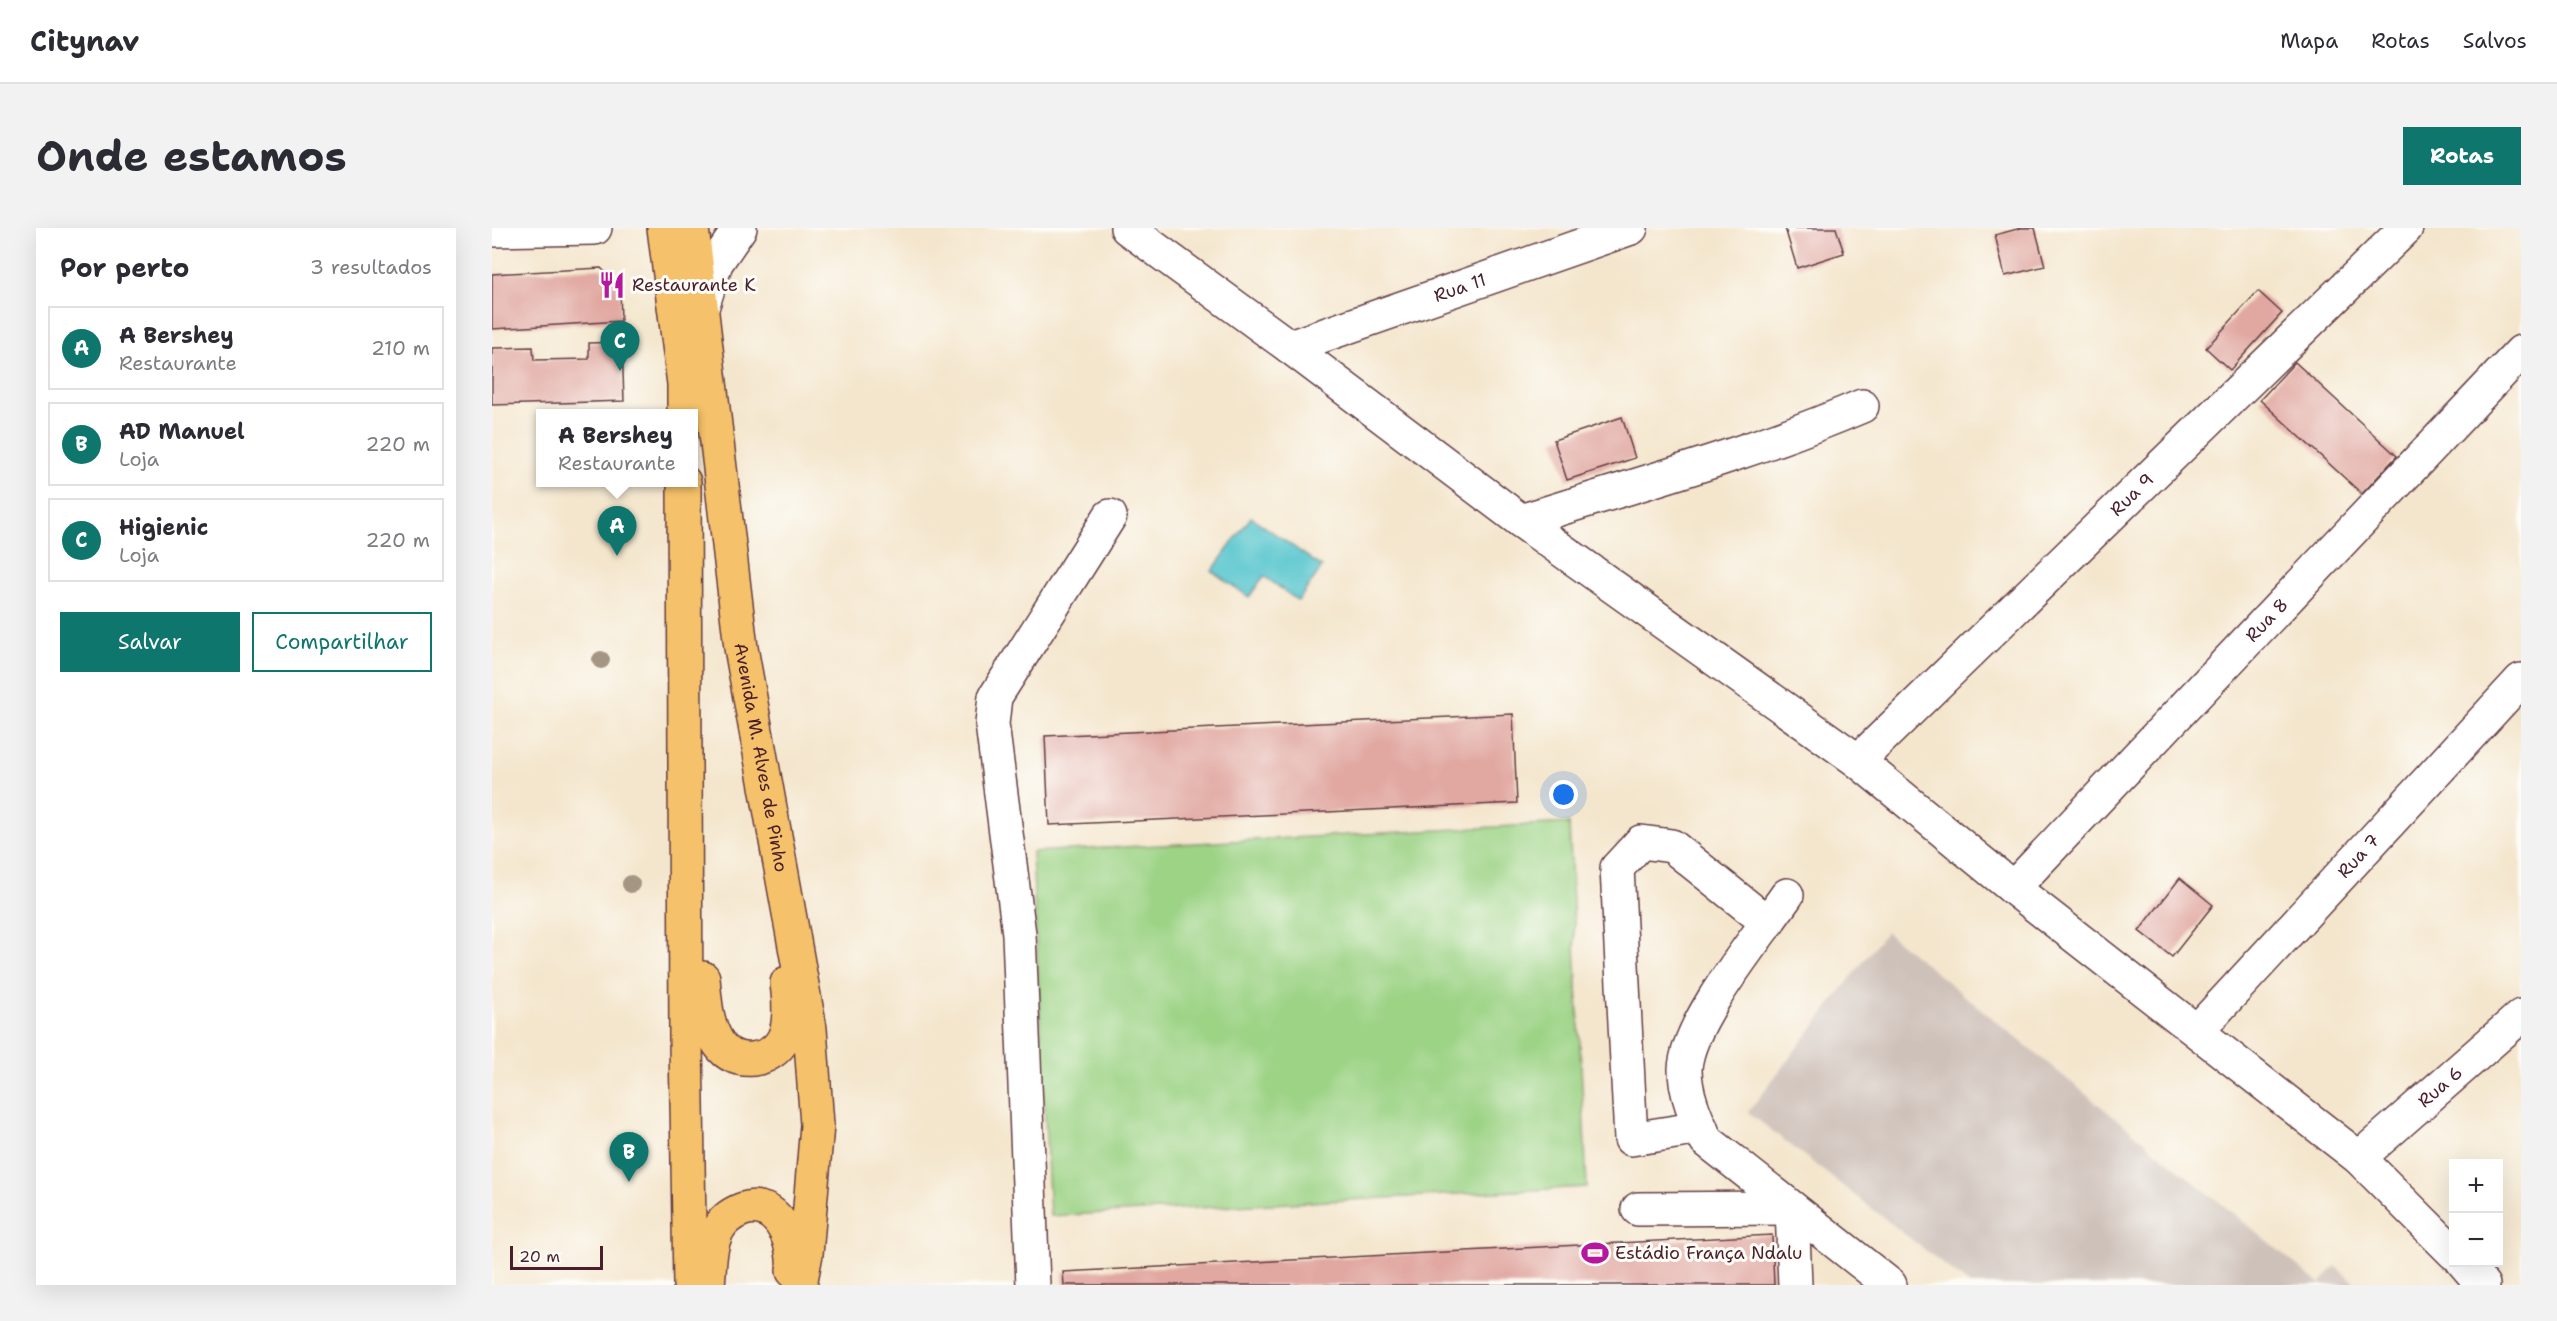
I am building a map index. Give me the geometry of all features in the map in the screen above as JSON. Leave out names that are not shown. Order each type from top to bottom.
[{"type":"main road","points":[[664,228],[684,384],[684,409]]},
{"type":"main road","name":"Avenida M. Alves de Pinho","points":[[692,228],[741,648],[810,1029],[817,1125],[808,1231],[800,1285]]},
{"type":"main road","points":[[684,487],[686,1042],[690,1285]]},
{"type":"main road","points":[[686,794],[705,1008],[710,1027],[720,1046],[734,1056],[751,1060],[770,1054],[784,1038],[789,1014],[767,799]]},
{"type":"main road","points":[[708,1285],[711,1248],[718,1229],[731,1214],[748,1208],[765,1209],[776,1217],[787,1230],[794,1261],[792,1285]]},
{"type":"street","points":[[492,231],[595,228]]},
{"type":"street","points":[[702,308],[716,263],[740,228]]},
{"type":"street","points":[[1127,228],[1521,521],[1858,761],[2013,888],[2359,1158],[2449,1248]]},
{"type":"street","name":"Rua 11","points":[[1290,347],[1631,228]]},
{"type":"street","name":"Rua 9","points":[[1858,761],[2406,228]]},
{"type":"street","name":"Rua 8","points":[[2013,888],[2521,352]]},
{"type":"street","points":[[1521,521],[1740,453],[1809,429],[1862,406]]},
{"type":"street","points":[[1033,1285],[1019,934],[992,723],[996,697],[1110,516]]},
{"type":"street","name":"Rua 7","points":[[2197,1031],[2521,680]]},
{"type":"street","points":[[1701,1128],[1631,1139],[1617,867],[1641,842],[1672,846],[1768,923]]},
{"type":"street","points":[[1787,895],[1712,1003],[1694,1033],[1685,1069],[1692,1111],[1706,1140],[1890,1285]]},
{"type":"street","name":"Rua 6","points":[[2359,1158],[2521,1016]]},
{"type":"street","points":[[1638,1209],[1792,1208]]},
{"type":"street","points":[[1792,1208],[1795,1285]]},
{"type":"street","points":[[2467,1267],[2483,1285]]},
{"type":"shaded area","points":[[1886,932],[2320,1284],[2335,1266],[2358,1285],[1970,1285],[1748,1112]]},
{"type":"green space","points":[[1569,823],[1587,1187],[1050,1216],[1032,852]]},
{"type":"water","points":[[1251,517],[1322,567],[1298,601],[1264,576],[1249,597],[1212,571]]},
{"type":"building","points":[[1785,228],[1836,228],[1844,253],[1797,268]]},
{"type":"building","points":[[2021,228],[2035,228],[2045,266],[2005,276],[1995,235]]},
{"type":"building","points":[[601,268],[620,287],[621,321],[492,329],[492,274]]},
{"type":"building","points":[[2258,291],[2282,313],[2230,370],[2206,348]]},
{"type":"building","points":[[622,342],[624,401],[492,405],[492,348],[533,347],[534,360],[589,359],[589,343]]},
{"type":"building","points":[[2295,362],[2397,456],[2362,494],[2260,400]]},
{"type":"building","points":[[1622,417],[1635,458],[1567,480],[1554,440]]},
{"type":"building","points":[[1513,714],[1517,803],[1049,825],[1045,736]]},
{"type":"building","points":[[2180,878],[2213,905],[2172,957],[2139,931]]},
{"type":"building","name":"Estádio França Ndalu","points":[[1772,1235],[1774,1285],[1064,1285],[1063,1272]]},
{"type":"place","name":"Restaurante K","points":[[612,285]]},
{"type":"place","name":"Higienic","points":[[620,371]]},
{"type":"place","name":"A Bershey","points":[[617,556]]},
{"type":"place","name":"AD Manuel","points":[[629,1182]]},
{"type":"place","name":"Estádio França Ndalu","points":[[1595,1253]]}]
